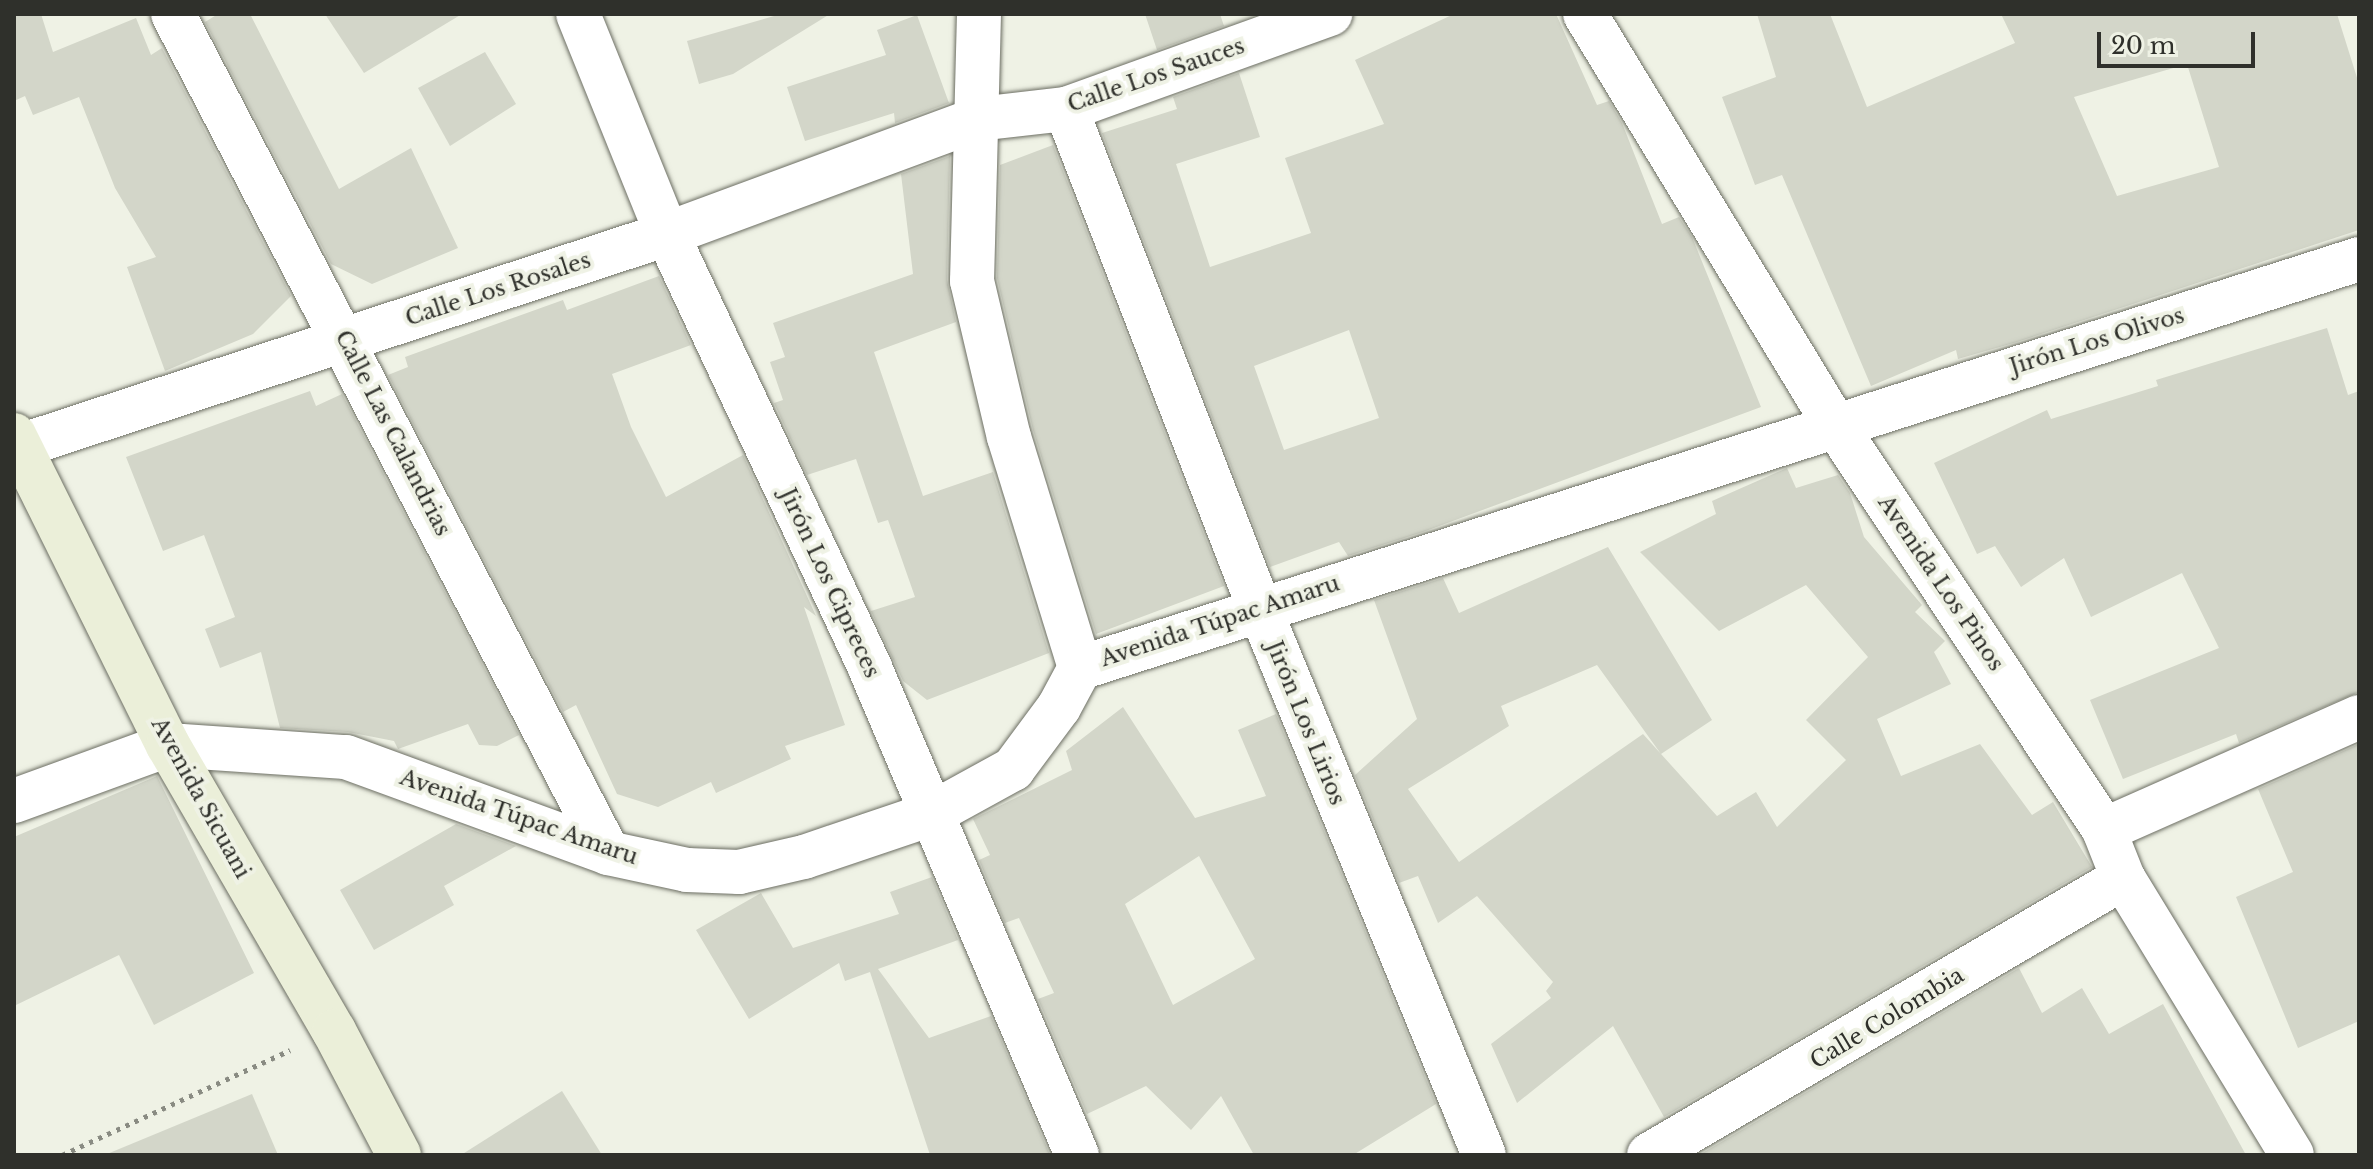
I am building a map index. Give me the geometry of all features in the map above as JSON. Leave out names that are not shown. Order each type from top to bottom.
[{"type":"street","name":"Calle Las Calandrias","points":[[173,14],[608,853]]},
{"type":"street","name":"Jirón Los Cipreces","points":[[578,14],[667,234],[870,668],[1077,1155]]},
{"type":"street","points":[[979,14],[972,281],[1009,437],[1080,668]]},
{"type":"street","name":"Calle Los Sauces","points":[[978,119],[1066,109],[1330,14]]},
{"type":"street","name":"Avenida Los Pinos","points":[[1585,14],[1834,423],[2104,830],[2123,878],[2292,1155]]},
{"type":"street","name":"Jirón Los Lirios","points":[[1066,109],[1259,607],[1484,1155]]},
{"type":"street","name":"Calle Los Rosales","points":[[16,443],[667,234],[978,119]]},
{"type":"street","name":"Jirón Los Olivos","points":[[1834,423],[2359,259]]},
{"type":"street","name":"Avenida Túpac Amaru","points":[[14,801],[168,745],[346,757],[608,853],[687,870],[739,872],[804,857],[931,814],[1013,769],[1059,707],[1080,668],[1259,607],[1834,423]]},
{"type":"street","name":"Avenida Sicuani","points":[[16,443],[168,745],[334,1031],[399,1155]]},
{"type":"street","points":[[2104,830],[2359,717]]},
{"type":"street","name":"Calle Colombia","points":[[1649,1155],[2123,878]]},
{"type":"path","points":[[62,1155],[334,1031]]},
{"type":"building","points":[[14,14],[41,14],[53,52],[136,18],[151,55],[162,48],[291,296],[253,334],[165,371],[127,267],[156,257],[115,188],[79,97],[33,115],[25,96],[14,101]]},
{"type":"building","points":[[218,14],[250,14],[339,189],[411,148],[458,248],[372,284],[331,264],[205,22]]},
{"type":"building","points":[[325,14],[462,14],[364,73]]},
{"type":"building","points":[[781,14],[830,14],[733,74],[699,84],[687,41]]},
{"type":"building","points":[[1145,14],[1220,14],[1224,26],[1157,50]]},
{"type":"building","points":[[1454,14],[1556,14],[1597,105],[1609,101],[1622,123],[1662,224],[1679,217],[1692,237],[1761,407],[1423,532],[1348,556],[1339,542],[1270,567],[1102,133],[1177,109],[1173,97],[1239,73],[1260,137],[1176,164],[1210,267],[1311,233],[1285,158],[1384,124],[1355,60]],"holes":[[[1349,330],[1379,418],[1284,450],[1254,366]]]},
{"type":"building","points":[[1757,14],[1830,14],[1867,107],[2015,43],[2001,14],[2337,14],[2359,84],[2359,230],[2017,342],[1958,359],[1956,350],[1871,386],[1782,175],[1755,185],[1722,97],[1776,77]],"holes":[[[2187,64],[2219,167],[2117,196],[2074,97]]]},
{"type":"building","points":[[917,15],[949,103],[895,123],[894,113],[805,141],[787,87],[886,55],[877,30]]},
{"type":"building","points":[[485,52],[516,104],[450,146],[418,88]]},
{"type":"building","points":[[1053,145],[1224,586],[1096,634],[1033,430],[997,278],[1000,165]]},
{"type":"building","points":[[950,156],[947,280],[956,322],[874,352],[923,496],[993,472],[1049,653],[927,700],[903,681],[871,611],[915,597],[888,520],[878,523],[856,459],[807,475],[774,403],[783,400],[770,362],[785,357],[773,323],[913,274],[901,174]]},
{"type":"building","points":[[659,276],[691,345],[612,374],[631,427],[666,497],[743,455],[816,616],[804,607],[845,725],[785,746],[791,759],[716,793],[711,782],[658,807],[617,794],[576,705],[563,712],[388,375],[408,367],[405,357],[563,300],[567,310]]},
{"type":"building","points":[[2327,328],[2348,395],[2359,391],[2359,692],[2239,743],[2236,734],[2123,779],[2090,700],[2219,648],[2182,573],[2091,617],[2064,558],[2021,587],[1995,546],[1977,554],[1934,463],[2047,410],[2051,419],[2158,386],[2156,380]]},
{"type":"building","points":[[310,391],[316,406],[342,394],[519,735],[497,746],[479,745],[468,724],[398,749],[394,741],[348,732],[280,728],[261,652],[220,668],[205,629],[235,617],[204,535],[163,551],[126,457]]},
{"type":"building","points":[[1787,468],[1796,488],[1838,475],[1850,493],[1864,537],[1922,605],[1915,612],[1945,641],[1934,652],[1951,684],[1877,719],[1901,776],[1980,744],[2032,815],[2053,802],[2092,867],[1664,1117],[1613,1026],[1517,1103],[1491,1044],[1551,998],[1546,991],[1553,982],[1477,896],[1438,923],[1418,876],[1399,883],[1355,775],[1417,719],[1374,600],[1443,578],[1459,613],[1608,547],[1712,720],[1661,754],[1717,816],[1756,792],[1777,827],[1846,760],[1806,720],[1868,657],[1806,585],[1719,631],[1640,552],[1716,514],[1712,501]],"holes":[[[1597,665],[1661,754],[1643,734],[1459,862],[1408,789],[1509,726],[1501,706]]]},
{"type":"building","points":[[1123,707],[1195,818],[1266,796],[1238,730],[1276,714],[1436,1104],[1353,1155],[1254,1155],[1221,1096],[1191,1130],[1146,1086],[1087,1114],[1038,999],[1054,993],[1019,918],[1005,923],[979,860],[990,855],[973,819],[1072,770],[1066,751]],"holes":[[[1199,856],[1255,959],[1173,1005],[1125,904]]]},
{"type":"building","points":[[2359,744],[2359,1021],[2298,1048],[2236,897],[2293,872],[2258,789]]},
{"type":"building","points":[[157,776],[254,973],[154,1025],[119,955],[14,1006],[14,837]]},
{"type":"building","points":[[456,824],[516,846],[444,886],[454,905],[374,950],[340,890]]},
{"type":"building","points":[[932,877],[958,940],[878,969],[929,1038],[991,1016],[1050,1155],[930,1155],[870,972],[845,981],[839,963],[749,1019],[696,930],[761,893],[793,948],[899,914],[890,892]]},
{"type":"building","points":[[2019,968],[2042,1013],[2082,988],[2109,1034],[2163,1004],[2246,1155],[1699,1155]]},
{"type":"building","points":[[562,1091],[602,1155],[461,1155]]},
{"type":"building","points":[[252,1094],[278,1155],[107,1155],[107,1154]]}]
